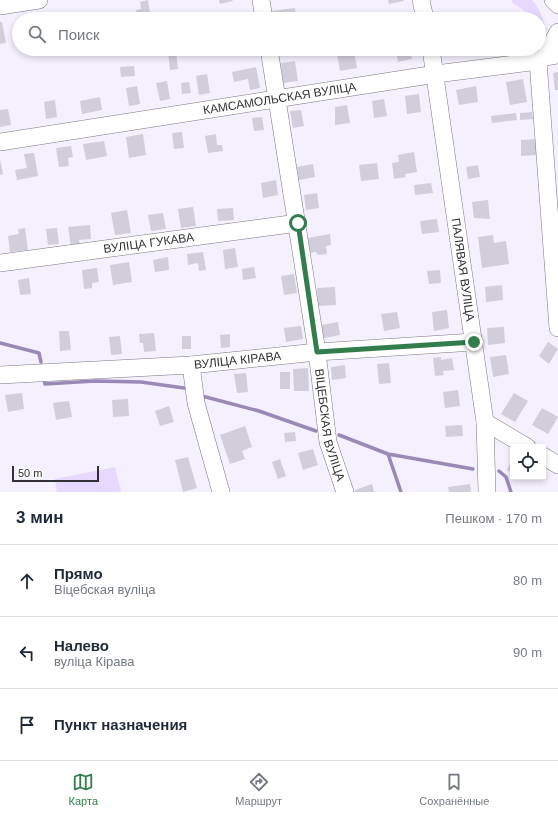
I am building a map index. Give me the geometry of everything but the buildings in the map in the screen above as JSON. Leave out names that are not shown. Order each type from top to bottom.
[{"type":"street","points":[[0,6],[39,0]]},
{"type":"street","points":[[261,0],[263,12]]},
{"type":"street","points":[[421,0],[424,12]]},
{"type":"street","points":[[553,0],[558,6]]},
{"type":"street","points":[[558,32],[547,58],[558,328]]},
{"type":"street","name":"ВІЦЕБСКАЯ ВУЛІЦА","points":[[270,56],[298,223],[317,352],[328,442],[345,492]]},
{"type":"street","name":"ПАЛЯВАЯ ВУЛІЦА","points":[[432,56],[485,422],[487,492]]},
{"type":"street","name":"КАМСАМОЛЬСКАЯ ВУЛІЦА","points":[[0,142],[547,58]]},
{"type":"street","name":"ВУЛІЦА ГУКАВА","points":[[0,263],[298,223]]},
{"type":"street","name":"ВУЛІЦА КІРАВА","points":[[0,375],[191,364],[317,352],[474,342]]},
{"type":"street","points":[[191,364],[196,403],[221,492]]},
{"type":"street","points":[[485,422],[522,444]]},
{"type":"street","points":[[546,458],[558,465]]},
{"type":"shaded area","points":[[511,0],[532,0],[540,12],[527,12],[514,4]]},
{"type":"shaded area","points":[[115,467],[121,492],[57,492],[55,479]]},
{"type":"waterway","points":[[0,343],[39,353],[41,362]]},
{"type":"waterway","points":[[44,380],[45,384],[95,381],[141,382],[184,388]]},
{"type":"waterway","points":[[202,396],[259,411],[316,431]]},
{"type":"waterway","points":[[339,435],[388,454],[473,469]]},
{"type":"waterway","points":[[388,454],[401,492]]},
{"type":"waterway","points":[[499,471],[506,477],[511,492]]},
{"type":"route","points":[[298,223],[317,352],[474,342]]}]
